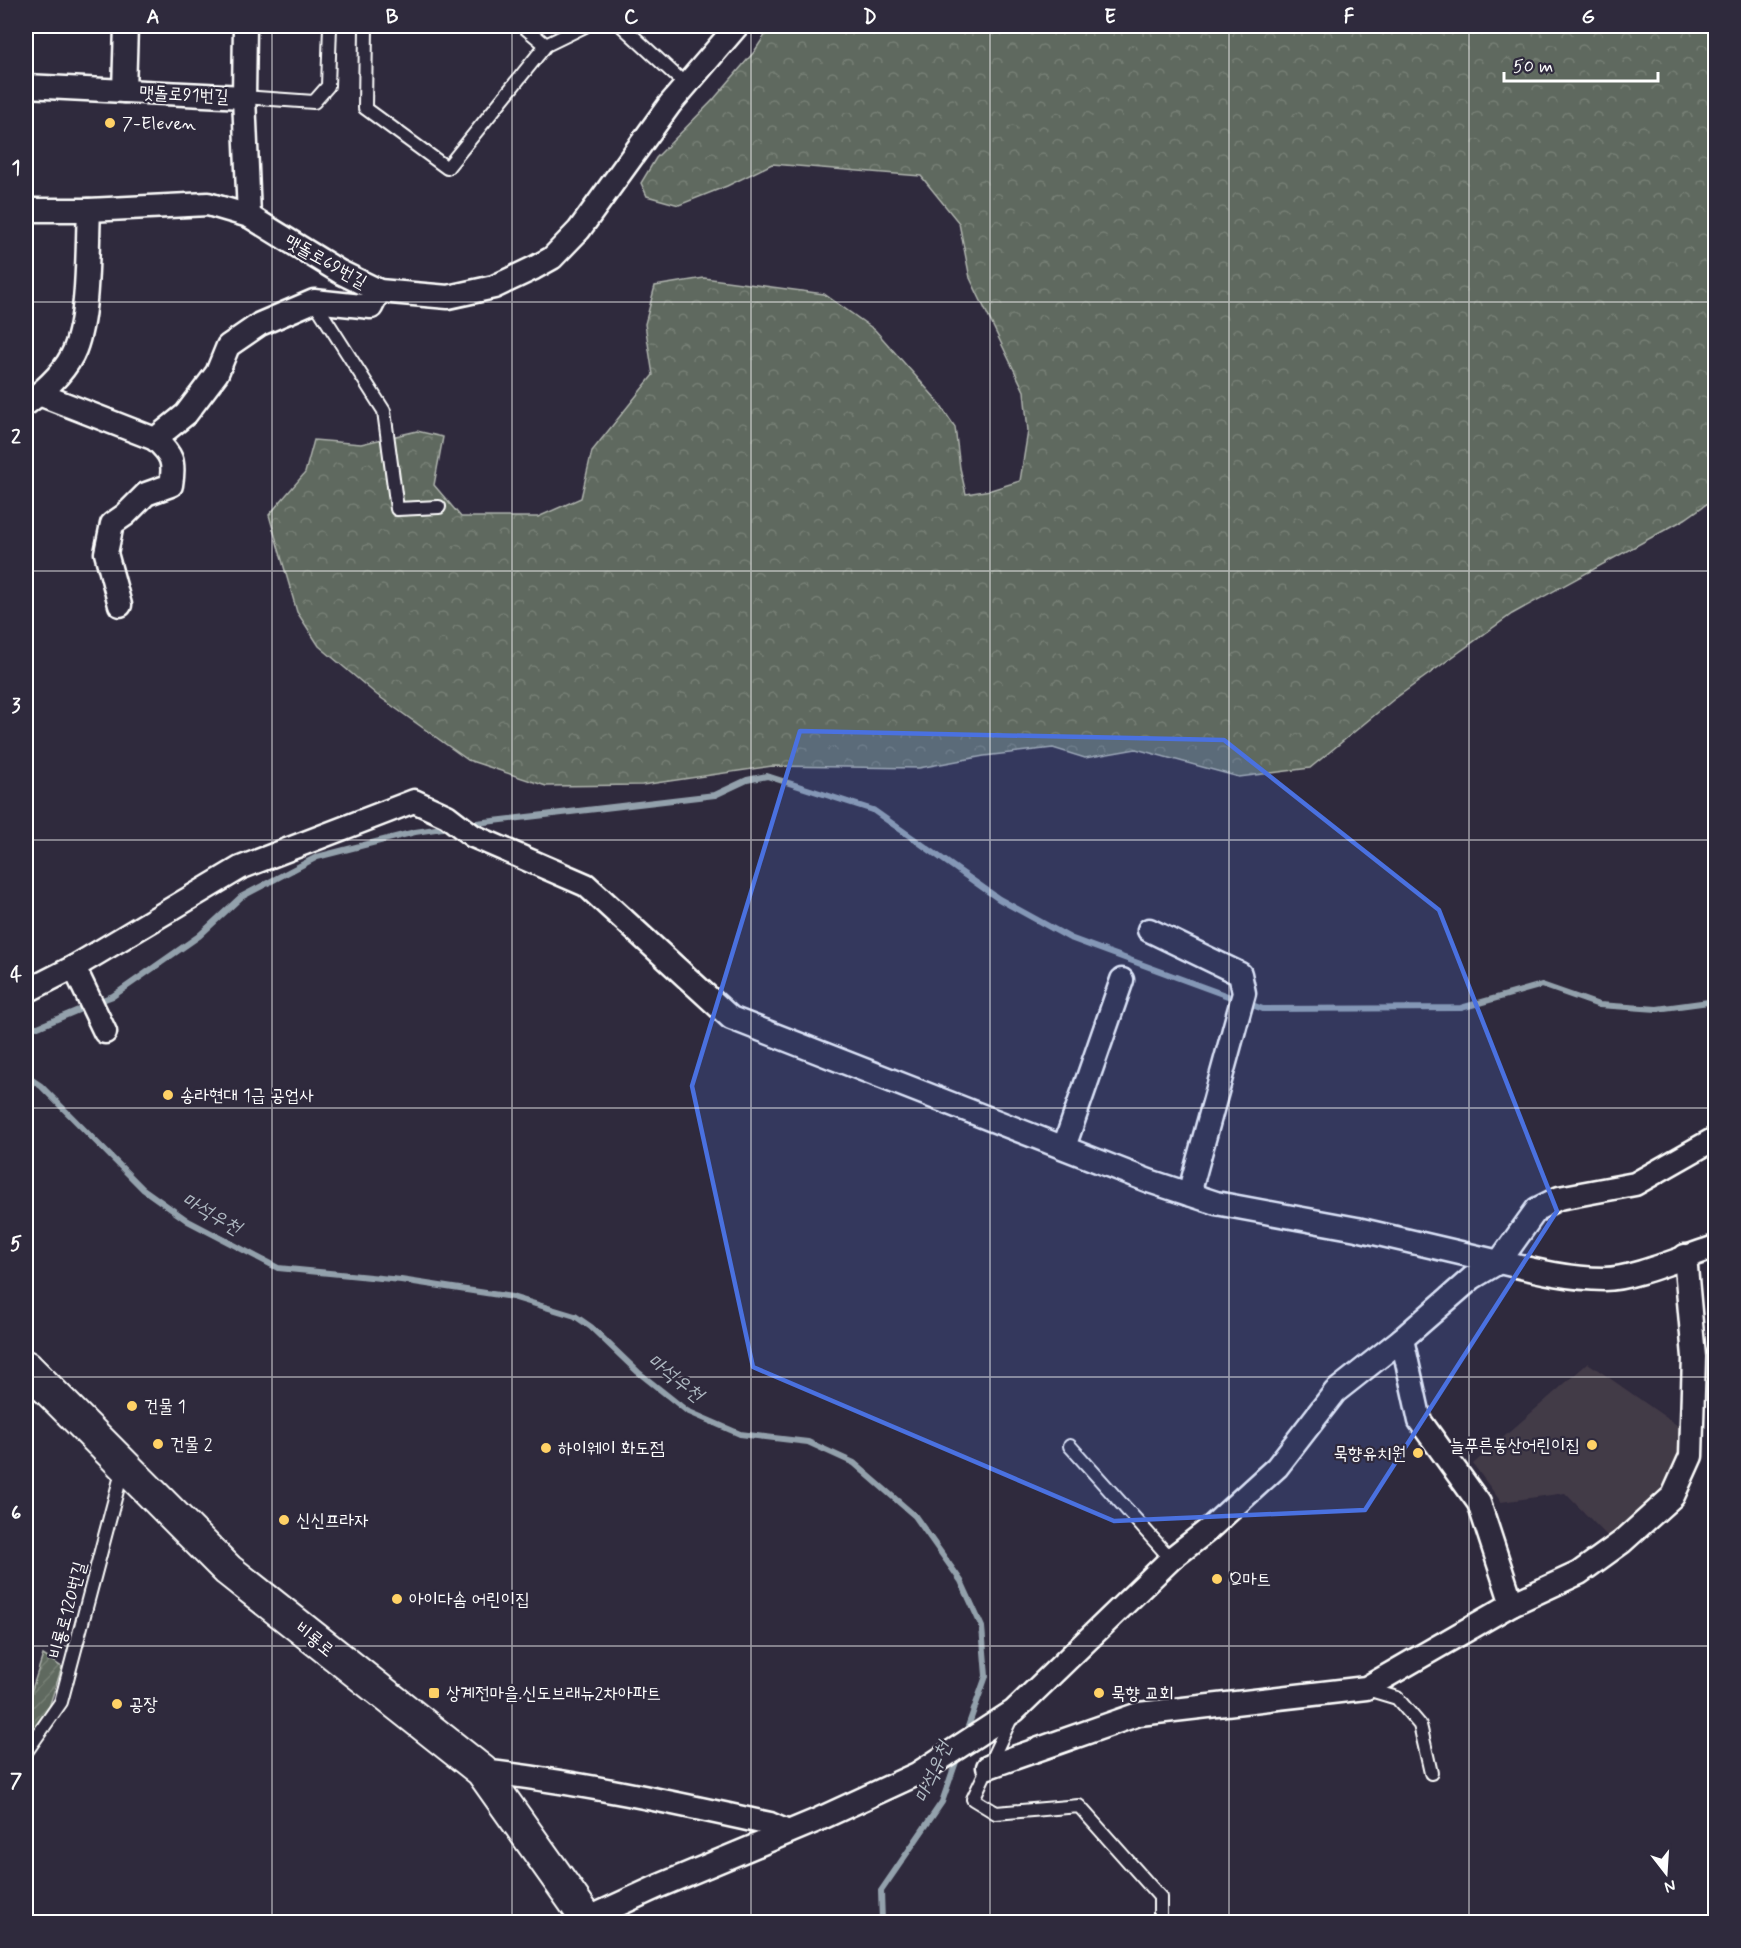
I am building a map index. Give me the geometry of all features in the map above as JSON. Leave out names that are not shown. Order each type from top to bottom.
[{"type":"main road","name":"비룡로","points":[[26,1367],[228,1570],[482,1772],[585,1921]]},
{"type":"street","name":"맷돌로91번길","points":[[124,91],[126,26]]},
{"type":"street","name":"맷돌로91번길","points":[[245,26],[244,97],[249,216]]},
{"type":"street","name":"맷돌로69번길","points":[[26,210],[89,210],[208,204],[249,216],[340,272],[379,291],[448,297],[494,287],[552,258],[579,230],[670,104],[737,26]]},
{"type":"street","name":"맷돌로91번길","points":[[26,86],[244,97]]},
{"type":"street","points":[[32,399],[59,375],[75,350],[83,320],[89,210]]},
{"type":"street","points":[[155,439],[186,414],[217,373],[228,346],[260,324],[314,301],[371,306],[379,291]]},
{"type":"street","points":[[32,399],[155,439],[170,453],[173,473],[171,485],[146,494],[125,515],[112,524],[106,553],[120,605]]},
{"type":"street","points":[[26,990],[74,967],[240,868],[414,801],[447,816],[473,836],[586,885],[731,1018],[1149,1181],[1216,1203],[1357,1229],[1557,1275],[1606,1279],[1641,1272],[1716,1247]]},
{"type":"street","points":[[1149,930],[1240,974],[1244,993],[1189,1194]]},
{"type":"street","points":[[74,967],[102,1024]]},
{"type":"street","points":[[1064,1147],[1122,980]]},
{"type":"street","points":[[585,1921],[659,1886],[788,1832],[917,1774],[1014,1711],[1171,1559],[1208,1530],[1277,1467],[1335,1392],[1402,1339],[1472,1278],[1499,1262],[1537,1209],[1559,1198],[1635,1184],[1716,1138]]},
{"type":"street","points":[[988,1767],[1139,1714],[1366,1688],[1512,1604],[1579,1573],[1622,1542],[1673,1496],[1691,1456],[1694,1357],[1685,1256]]},
{"type":"street","points":[[1402,1339],[1420,1421],[1479,1503],[1512,1604]]},
{"type":"street","points":[[482,1772],[532,1777],[655,1799],[770,1824],[788,1832]]},
{"type":"lane","points":[[244,97],[314,102],[328,86],[330,26]]},
{"type":"lane","points":[[366,26],[365,108],[447,168],[546,45],[585,26]]},
{"type":"lane","points":[[523,26],[546,45]]},
{"type":"lane","points":[[622,26],[686,85]]},
{"type":"lane","points":[[314,301],[384,411],[397,509],[439,507]]},
{"type":"lane","points":[[1070,1446],[1171,1559]]},
{"type":"lane","name":"비룡로120번길","points":[[26,1752],[61,1702],[124,1467]]},
{"type":"lane","points":[[1366,1688],[1397,1698],[1420,1725],[1431,1773]]},
{"type":"lane","points":[[1014,1711],[973,1799],[996,1813],[1079,1806],[1160,1897],[1160,1923]]},
{"type":"highlighted area","points":[[800,731],[1224,740],[1439,910],[1557,1211],[1365,1510],[1114,1521],[753,1367],[692,1086]]},
{"type":"shaded area","name":"늘푸른동산어린이집","points":[[1588,1363],[1691,1435],[1673,1496],[1617,1546],[1565,1493],[1501,1502],[1473,1464]]},
{"type":"green space","points":[[771,26],[1715,26],[1715,498],[1685,519],[1512,614],[1393,700],[1310,768],[1239,777],[1136,749],[1085,758],[1053,748],[984,756],[919,768],[772,766],[642,785],[546,786],[468,760],[377,695],[319,646],[297,612],[269,515],[305,473],[314,440],[361,444],[417,431],[443,437],[434,485],[461,517],[538,517],[581,498],[592,451],[653,375],[645,324],[655,286],[704,278],[824,294],[875,330],[936,399],[955,427],[966,494],[991,490],[1020,481],[1028,431],[1024,391],[970,278],[959,223],[921,176],[772,164],[727,186],[679,205],[647,196],[641,183],[656,158],[713,100],[754,52]]},
{"type":"green space","points":[[43,1655],[62,1667],[49,1707],[26,1740],[26,1708]]},
{"type":"waterway","points":[[468,824],[715,795],[747,780],[767,776],[873,810],[999,899],[1070,938],[1263,1009],[1461,1008],[1542,985],[1599,1005],[1657,1009],[1716,1001]]},
{"type":"waterway","points":[[97,1002],[113,996],[199,936],[241,897],[317,857],[415,832],[449,827]]},
{"type":"waterway","points":[[26,1027],[38,1027],[88,1006]]},
{"type":"waterway","name":"마석우천","points":[[26,1076],[41,1086],[143,1189],[188,1221],[278,1268],[401,1280],[512,1297],[575,1316],[591,1327],[638,1372],[687,1411],[740,1434],[808,1442],[854,1463],[915,1516],[961,1581],[982,1627],[986,1676],[965,1735]]},
{"type":"waterway","name":"마석우천","points":[[882,1922],[881,1891],[942,1802],[958,1756]]},
{"type":"place","name":"7-Eleven","points":[[110,123]]},
{"type":"place","name":"송라현대 1급 공업사","points":[[168,1095]]},
{"type":"place","name":"건물 1","points":[[132,1406]]},
{"type":"place","name":"건물 2","points":[[158,1444]]},
{"type":"place","name":"늘푸른동산어린이집","points":[[1592,1445]]},
{"type":"place","name":"하이웨이 화도점","points":[[546,1448]]},
{"type":"place","name":"묵향유치원","points":[[1418,1453]]},
{"type":"place","name":"신신프라자","points":[[284,1520]]},
{"type":"place","name":"Q마트","points":[[1217,1579]]},
{"type":"place","name":"아이다솜 어린이집","points":[[397,1599]]},
{"type":"place","name":"상계전마을.신도브래뉴2차아파트","points":[[434,1693]]},
{"type":"place","name":"묵향 교회","points":[[1099,1693]]},
{"type":"place","name":"공장","points":[[117,1704]]}]
